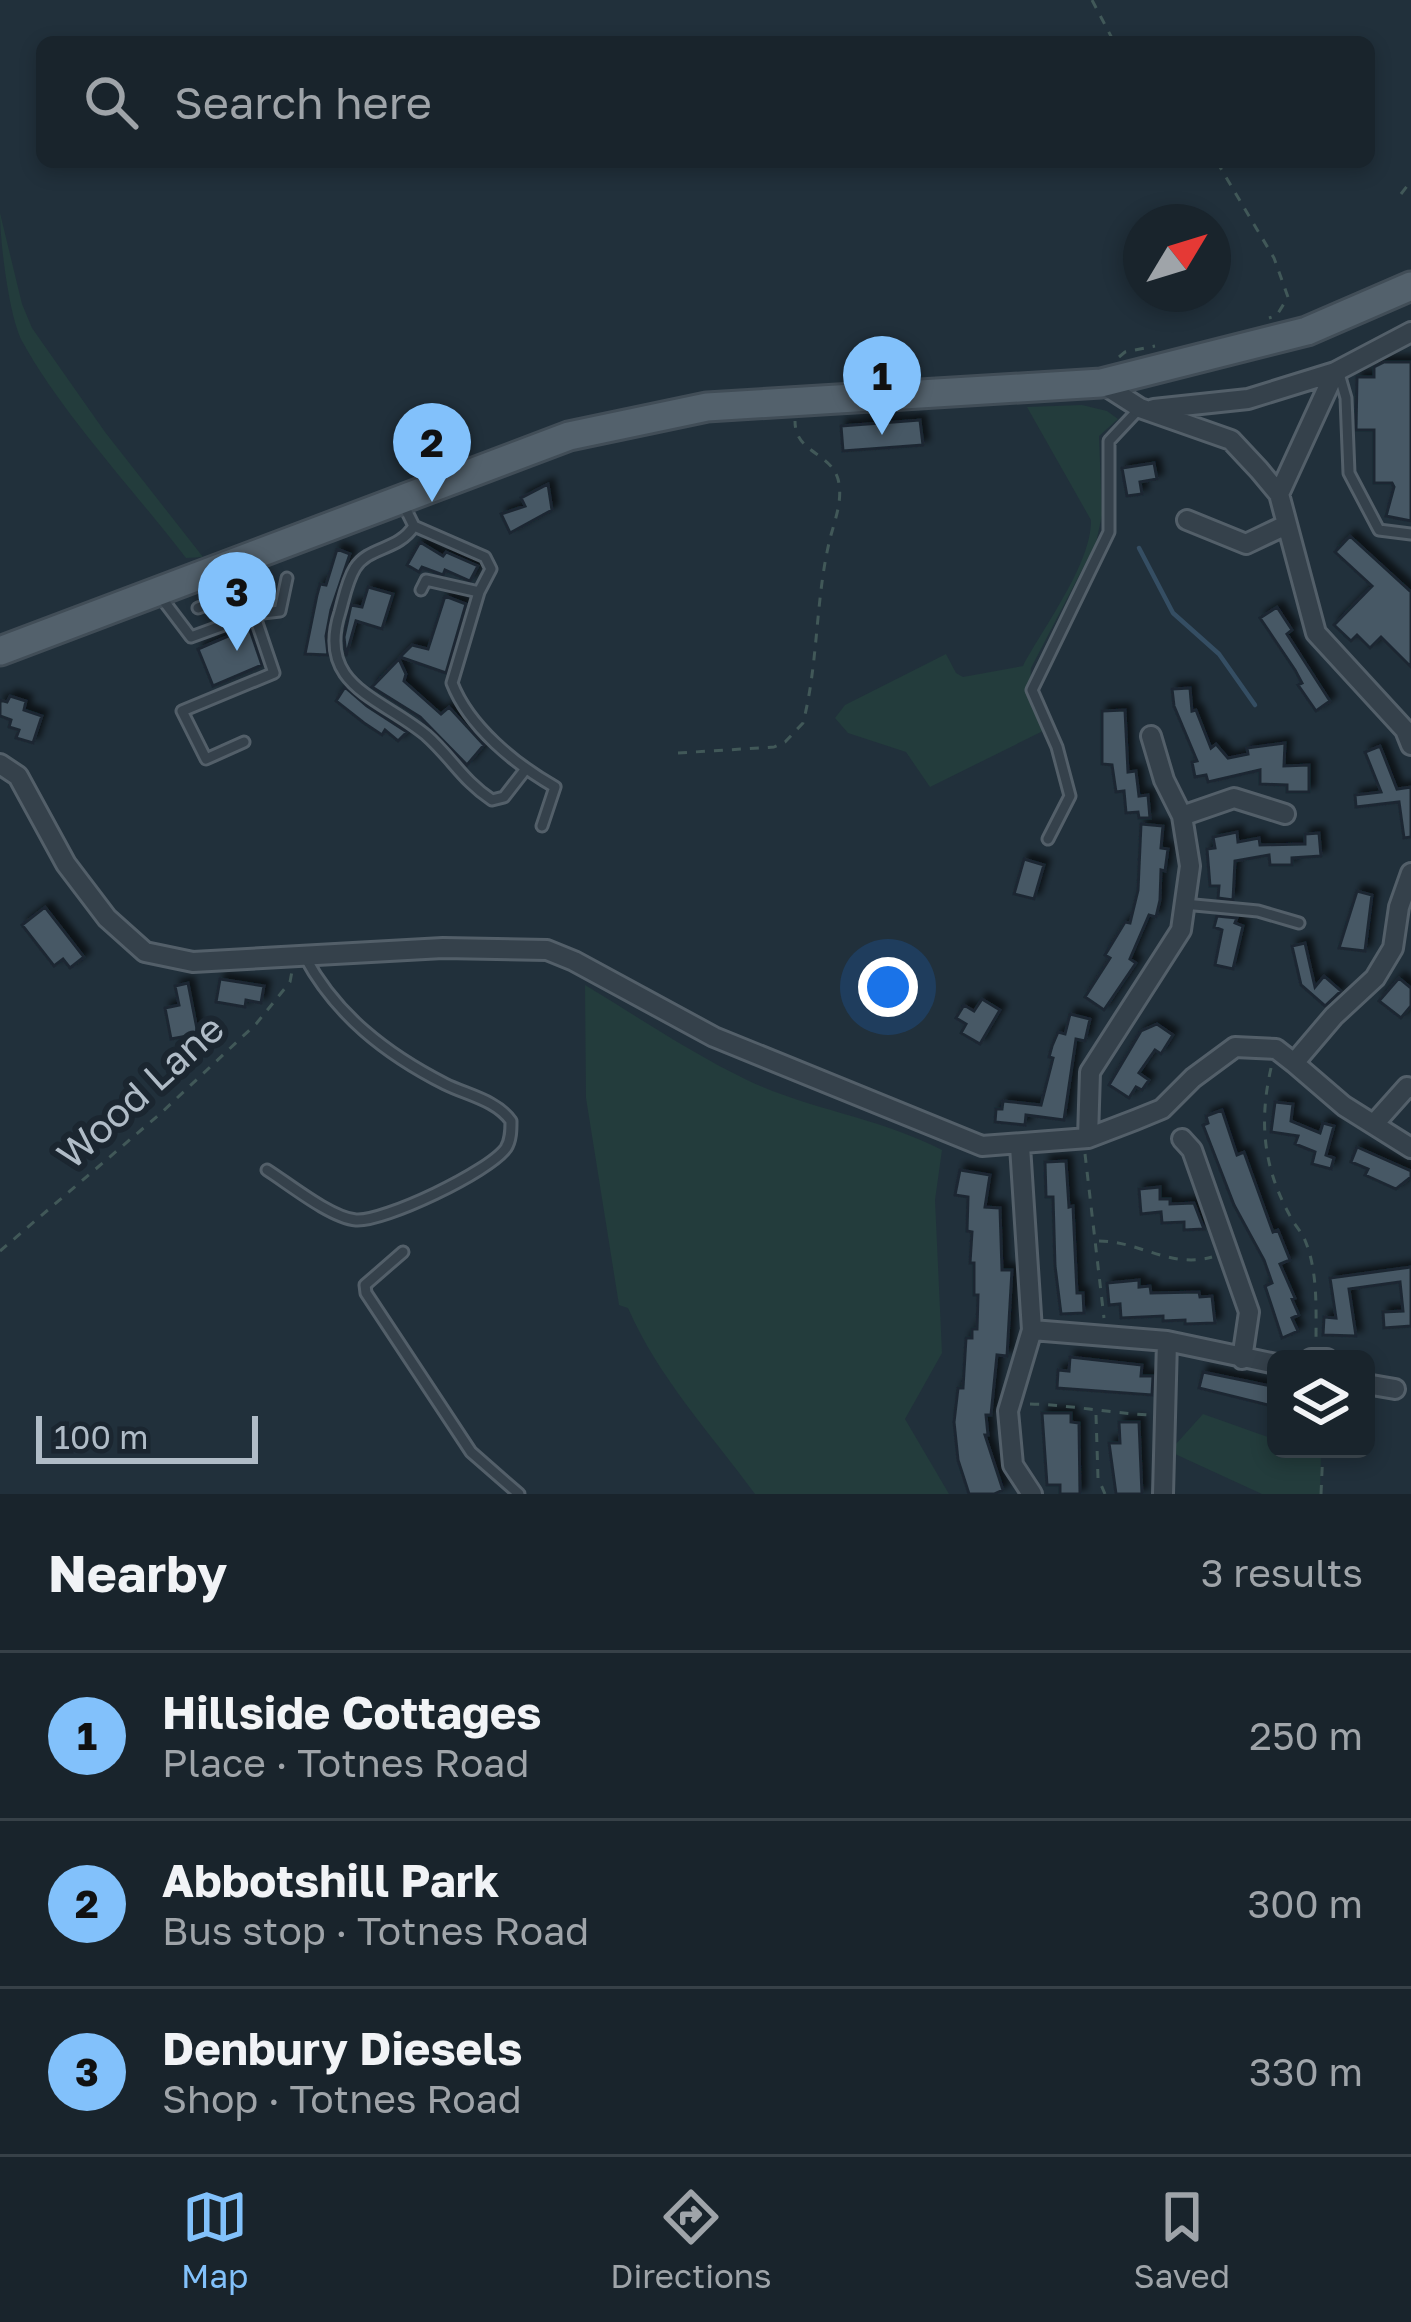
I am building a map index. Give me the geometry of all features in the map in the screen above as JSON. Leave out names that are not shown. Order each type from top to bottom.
[{"type":"main road","points":[[0,651],[500,459],[605,427],[707,407],[1107,373],[1272,342],[1411,286]]},
{"type":"street","points":[[1144,409],[1248,399],[1336,371],[1411,332]]},
{"type":"street","points":[[1279,494],[1336,371]]},
{"type":"street","points":[[1107,373],[1144,409],[1231,440],[1279,494],[1316,633],[1405,730],[1411,745]]},
{"type":"street","points":[[1187,520],[1246,544],[1286,525]]},
{"type":"street","points":[[1085,1138],[1090,1072],[1180,930],[1190,866],[1182,816],[1164,780],[1151,736]]},
{"type":"street","points":[[0,764],[18,776],[80,882],[107,918],[145,952],[193,962],[443,948],[547,950],[714,1037],[982,1147],[1085,1138],[1162,1109],[1235,1047],[1276,1049],[1344,1106],[1411,1148]]},
{"type":"street","points":[[1182,816],[1234,798],[1274,815]]},
{"type":"street","points":[[1294,1063],[1402,950],[1399,908],[1411,874]]},
{"type":"street","points":[[1374,1124],[1411,1088]]},
{"type":"street","points":[[1182,1139],[1192,1150],[1249,1312],[1242,1359]]},
{"type":"street","points":[[1020,1146],[1032,1330],[1010,1403],[1013,1465],[1032,1494]]},
{"type":"street","points":[[1032,1330],[1167,1341],[1267,1363]]},
{"type":"street","points":[[1162,1494],[1167,1341]]},
{"type":"street","points":[[1375,1386],[1395,1389]]},
{"type":"lane","points":[[1336,371],[1346,398],[1349,472],[1379,530],[1411,534]]},
{"type":"lane","points":[[1048,839],[1070,796],[1057,747],[1032,691],[1109,532],[1108,441],[1144,409]]},
{"type":"lane","points":[[400,498],[414,526],[485,557],[491,568],[479,592],[452,683],[458,698],[525,770],[555,787],[542,826]]},
{"type":"lane","points":[[414,526],[404,541],[363,558],[352,572],[334,630],[332,651],[338,668],[368,697],[438,746],[466,782],[493,800],[504,797],[525,770]]},
{"type":"lane","points":[[244,742],[206,759],[182,711],[274,673],[254,614],[256,553]]},
{"type":"lane","points":[[157,591],[190,638],[254,614],[280,611],[287,578]]},
{"type":"lane","points":[[422,590],[425,580],[479,592]]},
{"type":"lane","points":[[198,608],[255,587]]},
{"type":"lane","points":[[1184,904],[1299,922]]},
{"type":"lane","points":[[267,1170],[336,1213],[364,1220],[433,1193],[479,1168],[506,1148],[511,1132],[511,1121],[496,1107],[442,1082],[361,1031],[324,993],[300,958]]},
{"type":"lane","points":[[404,1252],[365,1285],[366,1293],[471,1452],[519,1494]]},
{"type":"path","points":[[1092,0],[1111,36]]},
{"type":"path","points":[[1221,168],[1274,258],[1288,297],[1277,315],[1254,322]]},
{"type":"path","points":[[1401,194],[1411,181]]},
{"type":"path","points":[[1107,373],[1125,352],[1167,344]]},
{"type":"path","points":[[678,753],[774,747],[803,723],[824,564],[839,509],[838,478],[801,445],[795,432],[794,401]]},
{"type":"path","name":"Wood Lane","points":[[0,1251],[256,1024],[290,982],[300,958]]},
{"type":"path","points":[[1276,1049],[1262,1118],[1266,1157],[1288,1214],[1305,1239],[1314,1275],[1314,1350]]},
{"type":"path","points":[[1085,1138],[1103,1337]]},
{"type":"path","points":[[1097,1240],[1187,1261],[1227,1251]]},
{"type":"path","points":[[1010,1403],[1086,1406],[1097,1413],[1162,1414]]},
{"type":"path","points":[[1097,1413],[1098,1478],[1105,1494]]},
{"type":"path","points":[[1321,1494],[1323,1458]]},
{"type":"green space","points":[[0,213],[32,328],[105,432],[203,557],[186,558],[78,424],[22,341],[9,297]]},
{"type":"green space","points":[[1082,405],[1118,419],[1099,436],[1102,515],[1096,543],[1031,668],[1030,687],[1045,730],[930,787],[906,752],[848,733],[835,718],[845,705],[946,654],[963,677],[1023,666],[1084,556],[1091,520],[1027,407]]},
{"type":"green space","points":[[585,985],[747,1080],[942,1150],[935,1200],[942,1353],[905,1419],[949,1494],[755,1494],[670,1381],[628,1308],[619,1305],[586,1098]]},
{"type":"green space","points":[[1203,1414],[1267,1437],[1267,1458],[1321,1458],[1320,1494],[1262,1494],[1175,1454],[1176,1444]]},
{"type":"building","points":[[1384,362],[1411,362],[1411,521],[1386,516],[1394,487],[1374,483],[1374,430],[1356,430],[1357,377],[1374,377],[1374,367]]},
{"type":"building","points":[[920,420],[923,445],[843,451],[841,426]]},
{"type":"building","points":[[1154,463],[1157,479],[1140,482],[1142,494],[1127,496],[1122,468]]},
{"type":"building","points":[[548,484],[552,510],[510,533],[501,514],[525,506],[521,498]]},
{"type":"building","points":[[1350,536],[1411,592],[1411,667],[1381,637],[1370,648],[1357,635],[1351,641],[1334,625],[1372,586],[1335,552]]},
{"type":"building","points":[[420,542],[443,556],[446,552],[478,566],[470,581],[445,570],[443,575],[422,567],[419,572],[407,565]]},
{"type":"building","points":[[337,549],[350,554],[331,610],[328,655],[305,654],[320,584],[326,585]]},
{"type":"building","points":[[368,587],[393,594],[382,629],[356,621],[346,656],[344,637],[351,605],[362,607]]},
{"type":"building","points":[[445,596],[466,604],[446,673],[400,657],[412,645],[428,649]]},
{"type":"building","points":[[1277,607],[1292,630],[1287,634],[1330,701],[1316,711],[1260,618]]},
{"type":"building","points":[[249,627],[262,665],[213,686],[198,649]]},
{"type":"building","points":[[399,659],[404,681],[441,714],[449,707],[484,745],[467,765],[420,717],[372,687]]},
{"type":"building","points":[[345,687],[407,732],[398,741],[385,730],[382,735],[364,723],[336,701]]},
{"type":"building","points":[[1190,688],[1192,711],[1196,710],[1211,748],[1216,744],[1228,758],[1248,754],[1247,748],[1285,743],[1284,766],[1309,765],[1309,792],[1260,784],[1260,770],[1208,782],[1206,775],[1195,777],[1192,762],[1197,761],[1174,706],[1172,689]]},
{"type":"building","points":[[10,696],[26,701],[24,710],[42,716],[33,743],[16,738],[19,730],[0,716],[0,700],[7,702]]},
{"type":"building","points":[[1125,710],[1128,772],[1136,771],[1139,796],[1148,795],[1150,818],[1126,813],[1124,791],[1116,792],[1112,765],[1102,764],[1102,711]]},
{"type":"building","points":[[1380,746],[1397,789],[1411,787],[1411,837],[1404,838],[1399,802],[1356,807],[1355,795],[1381,792],[1365,752]]},
{"type":"building","points":[[1141,824],[1163,826],[1161,848],[1168,849],[1165,871],[1161,870],[1160,900],[1156,917],[1149,915],[1130,959],[1136,963],[1104,1010],[1085,997],[1110,958],[1105,955],[1125,922],[1130,923],[1138,890]]},
{"type":"building","points":[[1237,832],[1238,842],[1259,838],[1260,845],[1305,844],[1305,834],[1319,833],[1321,856],[1292,858],[1292,865],[1270,865],[1269,855],[1235,861],[1233,900],[1218,898],[1219,886],[1210,886],[1207,849],[1215,848],[1213,837]]},
{"type":"building","points":[[1024,859],[1044,865],[1034,899],[1014,894]]},
{"type":"building","points":[[1357,891],[1372,895],[1365,951],[1339,948]]},
{"type":"building","points":[[45,907],[84,957],[70,968],[63,959],[54,966],[22,925]]},
{"type":"building","points":[[1217,916],[1237,918],[1235,923],[1243,926],[1233,969],[1215,965],[1222,930],[1214,927]]},
{"type":"building","points":[[1305,943],[1315,987],[1324,976],[1341,991],[1325,1006],[1301,985],[1292,946]]},
{"type":"building","points":[[1399,978],[1411,988],[1411,1006],[1401,1018],[1379,1001]]},
{"type":"building","points":[[220,979],[264,986],[261,1003],[246,1000],[245,1007],[216,1002]]},
{"type":"building","points":[[188,983],[198,1034],[171,1039],[165,1008],[179,1005],[175,986]]},
{"type":"building","points":[[982,999],[1000,1010],[980,1044],[961,1033],[966,1024],[956,1018],[964,1005],[974,1011]]},
{"type":"building","points":[[1070,1014],[1090,1019],[1085,1041],[1076,1039],[1064,1120],[1026,1115],[1025,1125],[995,1122],[996,1109],[1002,1109],[1003,1101],[1041,1105],[1052,1046],[1058,1032],[1065,1034]]},
{"type":"building","points":[[1157,1024],[1173,1035],[1161,1054],[1155,1050],[1139,1073],[1149,1080],[1129,1098],[1109,1085],[1141,1031]]},
{"type":"building","points":[[1275,1102],[1293,1104],[1291,1121],[1320,1133],[1323,1123],[1334,1126],[1326,1155],[1334,1158],[1331,1169],[1312,1164],[1315,1152],[1295,1144],[1298,1136],[1271,1132]]},
{"type":"building","points":[[1222,1110],[1237,1155],[1244,1152],[1273,1232],[1278,1230],[1290,1260],[1280,1264],[1295,1298],[1299,1315],[1292,1318],[1298,1331],[1282,1338],[1265,1286],[1272,1283],[1264,1260],[1234,1205],[1203,1125],[1208,1123],[1206,1116]]},
{"type":"building","points":[[1357,1147],[1411,1171],[1411,1177],[1396,1189],[1365,1175],[1368,1169],[1351,1162]]},
{"type":"building","points":[[1066,1161],[1077,1293],[1083,1293],[1084,1313],[1061,1314],[1053,1197],[1046,1197],[1045,1162]]},
{"type":"building","points":[[960,1170],[990,1175],[985,1207],[1000,1208],[1002,1270],[1012,1270],[1007,1356],[997,1355],[991,1415],[986,1415],[985,1435],[1003,1490],[994,1494],[969,1494],[958,1460],[954,1422],[958,1388],[963,1388],[966,1338],[972,1338],[972,1329],[977,1329],[978,1295],[974,1295],[974,1263],[970,1263],[968,1197],[955,1195]]},
{"type":"building","points":[[1160,1187],[1160,1199],[1170,1199],[1170,1204],[1194,1203],[1204,1229],[1184,1230],[1184,1222],[1162,1223],[1161,1212],[1141,1214],[1139,1189]]},
{"type":"building","points":[[1411,1267],[1411,1326],[1384,1328],[1383,1312],[1403,1311],[1400,1282],[1349,1289],[1356,1336],[1323,1335],[1324,1317],[1336,1318],[1330,1278]]},
{"type":"building","points":[[1139,1280],[1139,1287],[1150,1286],[1151,1293],[1212,1296],[1215,1323],[1185,1324],[1185,1320],[1163,1321],[1163,1316],[1121,1318],[1120,1304],[1109,1305],[1107,1283]]},
{"type":"building","points":[[1070,1357],[1142,1365],[1141,1376],[1153,1376],[1152,1395],[1057,1388],[1058,1370],[1069,1371]]},
{"type":"building","points":[[1203,1372],[1267,1385],[1267,1405],[1199,1388]]},
{"type":"building","points":[[1042,1413],[1071,1413],[1071,1422],[1079,1423],[1080,1494],[1060,1494],[1060,1485],[1047,1485]]},
{"type":"building","points":[[1119,1422],[1139,1422],[1142,1494],[1116,1494],[1109,1443],[1120,1443]]},
{"type":"waterway","points":[[1139,548],[1173,613],[1219,654],[1255,705]]},
{"type":"place","name":"Hillside Cottages","points":[[882,435]]},
{"type":"place","name":"Abbotshill Park","points":[[432,502]]},
{"type":"place","name":"Denbury Diesels","points":[[237,651]]}]
